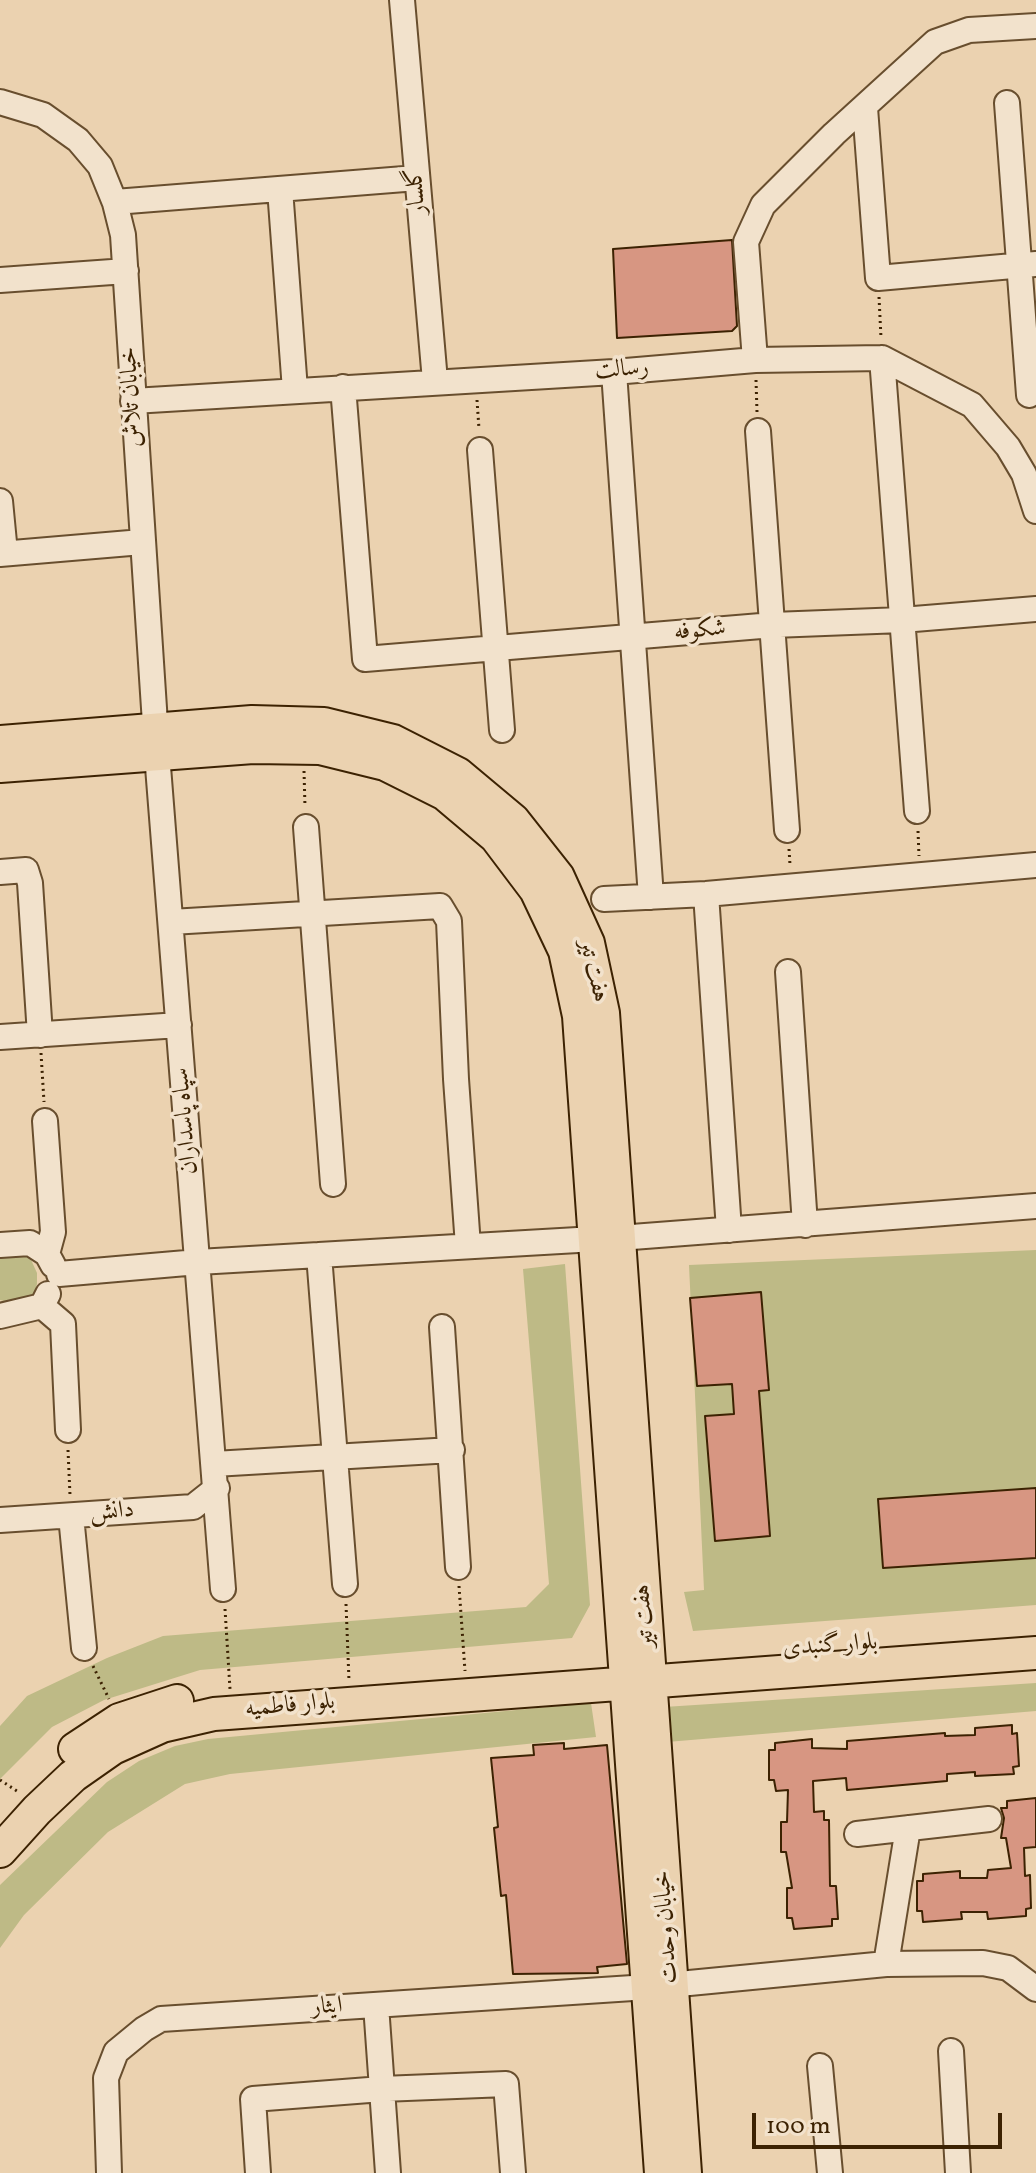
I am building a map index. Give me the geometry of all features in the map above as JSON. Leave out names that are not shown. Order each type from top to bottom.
[{"type":"main road","name":"هفت تیر","points":[[0,766],[157,742],[252,722],[324,724],[393,741],[458,774],[513,820],[558,877],[588,943],[603,1013],[607,1238],[637,1671]]},
{"type":"main road","name":"هفت تیر","points":[[0,742],[157,742],[320,748],[385,764],[445,794],[496,837],[536,890],[565,951],[579,1016],[607,1238]]},
{"type":"main road","name":"بلوار گنبدی","points":[[637,1671],[1036,1632]]},
{"type":"main road","name":"بلوار گنبدی","points":[[637,1671],[1036,1653]]},
{"type":"main road","name":"بلوار فاطمیه","points":[[0,1819],[11,1787],[119,1720],[155,1706],[210,1693],[465,1672],[637,1671]]},
{"type":"main road","name":"بلوار فاطمیه","points":[[0,1851],[73,1776],[113,1748],[162,1726],[214,1714],[637,1671]]},
{"type":"main road","name":"خیابان وحدت","points":[[637,1671],[660,1985],[685,2173]]},
{"type":"main road","name":"خیابان وحدت","points":[[660,1985],[661,2173]]},
{"type":"street","name":"گلسار","points":[[402,0],[435,381]]},
{"type":"street","points":[[755,360],[746,242],[763,205],[834,134],[935,42],[969,30],[1036,26]]},
{"type":"street","name":"خیابان تلاش","points":[[0,102],[43,115],[78,140],[100,166],[115,202],[123,235],[126,271],[157,742]]},
{"type":"street","points":[[1007,103],[1028,265],[1029,395]]},
{"type":"street","points":[[865,108],[878,278],[1028,265]]},
{"type":"street","points":[[115,202],[417,178]]},
{"type":"street","points":[[280,189],[295,390]]},
{"type":"street","points":[[0,280],[126,271]]},
{"type":"street","points":[[882,358],[917,811]]},
{"type":"street","name":"رسالت","points":[[133,401],[614,372],[755,360],[882,358],[972,405],[1008,447],[1024,474],[1036,511]]},
{"type":"street","points":[[614,372],[651,897]]},
{"type":"street","name":"شکوفه","points":[[343,387],[365,659],[773,625],[902,620],[1036,609]]},
{"type":"street","points":[[758,431],[787,830]]},
{"type":"street","points":[[480,450],[502,730]]},
{"type":"street","points":[[0,501],[2,553],[142,542]]},
{"type":"street","name":"سپاه پاسداران","points":[[157,742],[223,1589]]},
{"type":"street","points":[[306,827],[333,1184]]},
{"type":"street","points":[[604,899],[706,894],[1036,865]]},
{"type":"street","points":[[0,872],[26,870],[30,883],[40,1035]]},
{"type":"street","points":[[706,894],[729,1230]]},
{"type":"street","points":[[171,922],[440,906],[449,921],[468,1246]]},
{"type":"street","points":[[788,972],[805,1225]]},
{"type":"street","points":[[0,1037],[179,1025]]},
{"type":"street","points":[[42,1306],[53,1264],[45,1121]]},
{"type":"street","points":[[0,1245],[30,1243],[53,1264],[198,1262],[805,1225],[1036,1206]]},
{"type":"street","points":[[319,1255],[345,1584]]},
{"type":"street","points":[[0,1316],[42,1306]]},
{"type":"street","points":[[42,1306],[63,1324],[68,1430]]},
{"type":"street","points":[[442,1327],[458,1567]]},
{"type":"street","points":[[216,1476],[336,1457],[452,1450]]},
{"type":"street","name":"دانش","points":[[0,1520],[193,1507],[216,1476]]},
{"type":"street","points":[[71,1516],[84,1648]]},
{"type":"street","points":[[857,1834],[989,1819]]},
{"type":"street","points":[[886,1964],[908,1828]]},
{"type":"street","name":"ایثار","points":[[109,2173],[106,2078],[116,2052],[161,2019],[660,1985],[886,1964],[983,1963],[1008,1968],[1036,1989]]},
{"type":"street","points":[[376,2005],[388,2173]]},
{"type":"street","points":[[951,2051],[958,2173]]},
{"type":"street","points":[[820,2066],[830,2173]]},
{"type":"street","points":[[258,2173],[253,2099],[506,2084],[513,2173]]},
{"type":"path","points":[[878,278],[882,358]]},
{"type":"path","points":[[755,360],[758,431]]},
{"type":"path","points":[[476,380],[480,450]]},
{"type":"path","points":[[303,748],[306,827]]},
{"type":"path","points":[[917,811],[920,876]]},
{"type":"path","points":[[787,830],[791,885]]},
{"type":"path","points":[[40,1035],[45,1121]]},
{"type":"path","points":[[68,1430],[71,1516]]},
{"type":"path","points":[[458,1567],[465,1672]]},
{"type":"path","points":[[345,1584],[349,1681]]},
{"type":"path","points":[[223,1589],[230,1690]]},
{"type":"path","points":[[84,1648],[119,1720]]},
{"type":"shaded area","points":[[1036,1250],[1036,1605],[693,1631],[684,1592],[704,1590],[689,1265]]},
{"type":"shaded area","points":[[28,1253],[37,1273],[33,1295],[18,1304],[0,1300],[0,1258]]},
{"type":"shaded area","points":[[565,1264],[590,1605],[572,1638],[200,1670],[104,1700],[52,1727],[0,1779],[0,1726],[27,1696],[107,1658],[163,1636],[526,1607],[549,1584],[523,1269]]},
{"type":"shaded area","points":[[1036,1683],[1036,1711],[667,1742],[664,1707]]},
{"type":"shaded area","points":[[591,1703],[596,1737],[230,1774],[185,1784],[108,1832],[24,1915],[0,1948],[0,1885],[107,1782],[139,1761],[175,1746],[208,1739]]},
{"type":"building","points":[[732,240],[737,326],[732,331],[617,338],[613,249]]},
{"type":"building","points":[[761,1292],[769,1390],[759,1391],[770,1536],[715,1541],[705,1416],[734,1414],[732,1384],[697,1386],[690,1298]]},
{"type":"building","points":[[1036,1488],[1036,1558],[883,1568],[878,1499]]},
{"type":"building","points":[[1012,1725],[1012,1734],[1017,1733],[1019,1766],[1013,1767],[1014,1774],[947,1774],[947,1781],[847,1790],[846,1778],[813,1781],[814,1812],[824,1811],[824,1820],[829,1820],[830,1886],[836,1886],[838,1919],[832,1919],[832,1926],[794,1929],[792,1918],[787,1918],[787,1888],[792,1888],[786,1852],[781,1852],[781,1822],[787,1822],[788,1790],[776,1791],[774,1780],[769,1780],[769,1750],[775,1750],[775,1743],[812,1739],[812,1748],[847,1749],[847,1741],[945,1733],[945,1736],[975,1735],[975,1728]]},
{"type":"building","points":[[564,1743],[564,1749],[607,1745],[627,1964],[597,1967],[598,1973],[513,1974],[506,1895],[501,1896],[494,1828],[498,1827],[491,1758],[534,1755],[533,1745]]},
{"type":"building","points":[[1036,1798],[1036,1847],[1024,1848],[1025,1876],[1030,1875],[1031,1908],[1026,1909],[1026,1916],[988,1919],[987,1912],[961,1912],[962,1919],[923,1922],[922,1911],[917,1911],[917,1881],[923,1881],[923,1874],[960,1871],[960,1878],[987,1878],[988,1870],[1011,1868],[1006,1838],[1001,1838],[1004,1818],[1001,1808],[1007,1808],[1007,1801]]}]
